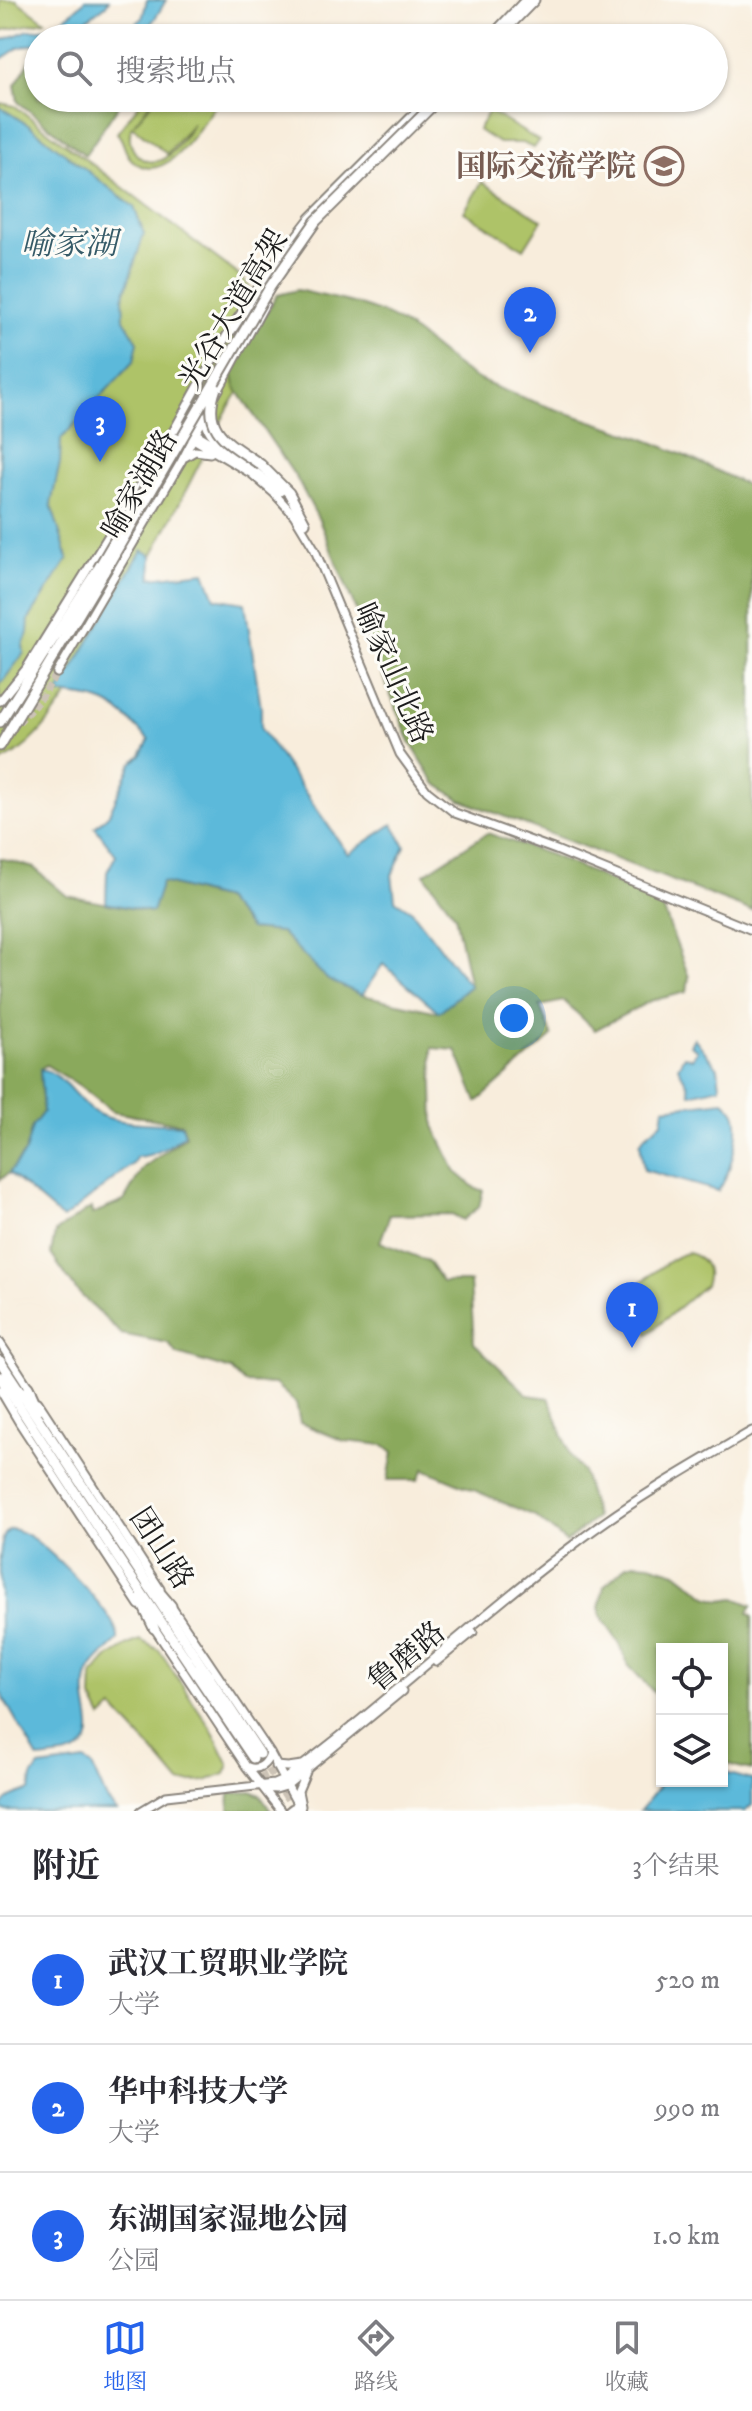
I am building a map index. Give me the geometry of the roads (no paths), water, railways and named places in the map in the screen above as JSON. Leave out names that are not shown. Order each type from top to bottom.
[{"type":"highway","points":[[509,24],[532,0]]},
{"type":"highway","name":"光谷大道高架","points":[[97,568],[268,285],[298,241],[314,220],[424,112]]},
{"type":"highway","name":"光谷大道高架","points":[[97,568],[227,362],[270,287],[316,221],[424,112]]},
{"type":"highway","points":[[231,330],[283,253],[298,241]]},
{"type":"highway","points":[[227,362],[213,397],[213,423],[228,442],[261,465],[289,493],[305,523]]},
{"type":"highway","points":[[0,746],[93,592],[97,568]]},
{"type":"highway","points":[[0,722],[97,568]]},
{"type":"highway","name":"团山路","points":[[0,1361],[47,1431],[123,1556],[257,1758]]},
{"type":"highway","name":"团山路","points":[[0,1377],[19,1415],[123,1556]]},
{"type":"highway","points":[[28,1387],[47,1431]]},
{"type":"highway","points":[[154,1628],[117,1563],[123,1556],[171,1606]]},
{"type":"main road","name":"喻家湖路","points":[[0,701],[97,568],[241,310],[265,274],[310,218],[423,112]]},
{"type":"main road","name":"喻家湖路","points":[[57,673],[181,462],[278,280],[319,224],[425,112]]},
{"type":"main road","points":[[208,410],[209,433],[243,465]]},
{"type":"main road","name":"喻家山北路","points":[[177,426],[243,465],[279,492],[305,523],[320,549],[403,752],[430,788],[457,809],[752,928]]},
{"type":"main road","points":[[181,462],[190,452],[201,451],[243,465]]},
{"type":"main road","name":"喻家山北路","points":[[243,465],[284,503],[314,548],[400,754],[427,791],[455,813],[752,928]]},
{"type":"main road","points":[[93,592],[117,571]]},
{"type":"main road","name":"团山路","points":[[0,1343],[171,1606],[257,1758],[262,1787]]},
{"type":"main road","name":"团山路","points":[[0,1390],[154,1628],[257,1758],[276,1766],[285,1783]]},
{"type":"main road","name":"鲁磨路","points":[[285,1783],[584,1537],[675,1475],[752,1431]]},
{"type":"main road","points":[[276,1766],[306,1767],[298,1791],[300,1811]]},
{"type":"main road","points":[[141,1811],[166,1796],[285,1783],[300,1811]]},
{"type":"main road","points":[[262,1787],[281,1811]]},
{"type":"main road","points":[[289,1811],[293,1808],[300,1811]]},
{"type":"water","points":[[85,0],[109,0],[81,24],[55,24]]},
{"type":"water","points":[[147,0],[166,0],[151,24],[135,24],[142,19]]},
{"type":"water","points":[[24,32],[24,46],[0,60],[0,41]]},
{"type":"water","name":"喻家湖","points":[[0,107],[30,126],[134,207],[144,234],[123,298],[124,319],[138,342],[134,361],[61,439],[60,463],[51,504],[68,559],[29,619],[24,653],[0,685]]},
{"type":"water","points":[[142,550],[152,555],[151,578],[205,572],[215,598],[245,603],[261,708],[261,729],[348,854],[393,824],[405,846],[392,875],[395,900],[412,911],[470,986],[439,1012],[383,964],[362,995],[328,980],[281,932],[250,929],[224,899],[162,882],[152,912],[106,903],[107,872],[116,855],[95,827],[109,814],[132,763],[141,755],[149,740],[109,705],[89,698],[58,694]]},
{"type":"water","points":[[694,1038],[718,1068],[720,1087],[690,1094],[678,1067],[684,1056],[692,1059],[697,1050],[690,1045]]},
{"type":"water","points":[[40,1069],[57,1076],[84,1104],[100,1115],[130,1122],[182,1125],[185,1134],[162,1150],[136,1157],[134,1163],[63,1219],[9,1173],[25,1152],[32,1127],[43,1112]]},
{"type":"water","points":[[724,1101],[735,1114],[737,1134],[730,1166],[718,1191],[644,1170],[640,1143],[662,1122],[664,1108]]},
{"type":"water","points":[[12,1529],[35,1540],[70,1572],[98,1603],[116,1630],[118,1640],[96,1662],[87,1678],[90,1736],[86,1745],[63,1756],[38,1759],[0,1692],[0,1557],[4,1537]]},
{"type":"water","points":[[85,1761],[92,1766],[107,1800],[117,1811],[2,1809],[9,1799],[30,1790],[32,1777],[39,1767]]},
{"type":"water","points":[[728,1774],[752,1780],[752,1805],[745,1811],[640,1811],[658,1787],[728,1787]]},
{"type":"tunnel","points":[[11,730],[39,701],[57,673]]},
{"type":"tunnel","points":[[262,1757],[296,1811]]},
{"type":"tunnel","points":[[255,1761],[269,1791]]},
{"type":"place","name":"国际交流学院","points":[[664,166]]},
{"type":"place","name":"华中科技大学","points":[[530,353]]},
{"type":"place","name":"东湖国家湿地公园","points":[[100,462]]},
{"type":"place","name":"武汉工贸职业学院","points":[[632,1348]]}]
